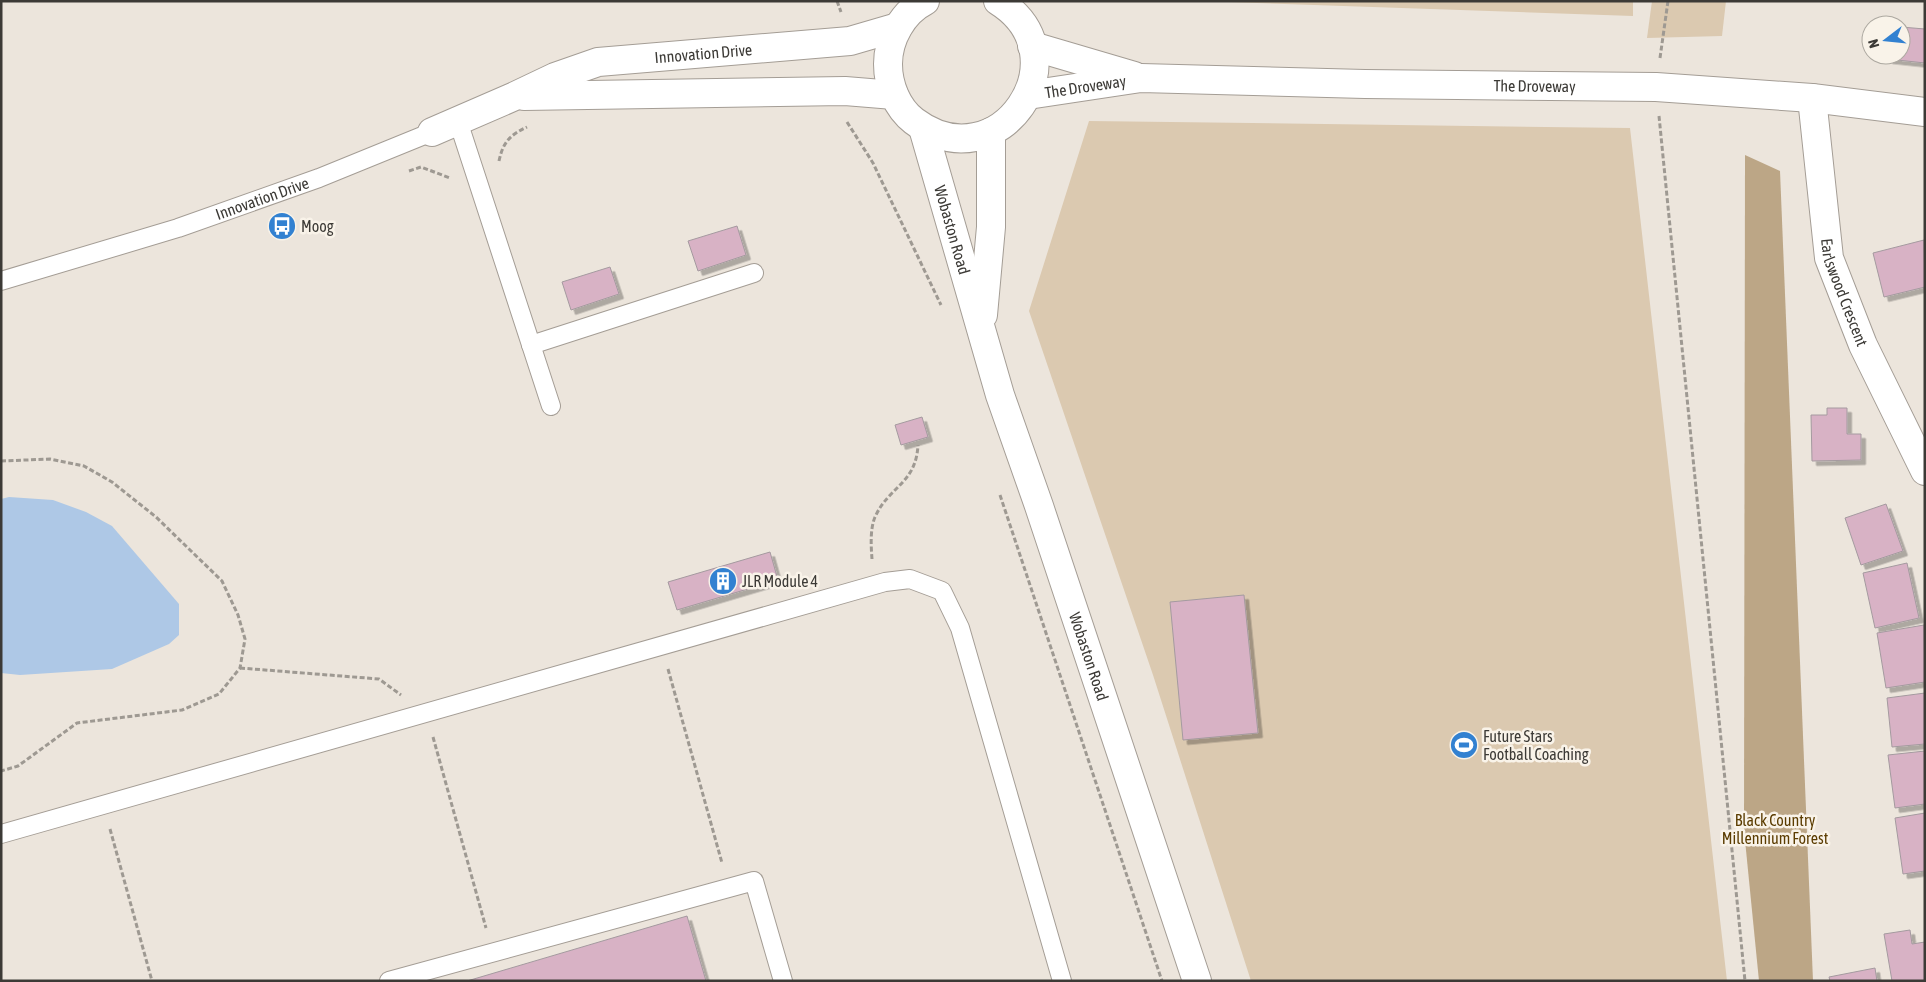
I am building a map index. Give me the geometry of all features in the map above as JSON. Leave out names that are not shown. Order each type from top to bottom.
[{"type":"street","points":[[923,2],[908,14],[898,27],[891,46],[888,63],[889,78],[894,96],[910,117],[923,128],[938,135],[973,138],[1004,125],[1018,112],[1028,96],[1034,79],[1035,61],[1026,30],[1018,18],[998,1]]},
{"type":"street","name":"Innovation Drive","points":[[432,132],[555,77],[598,62],[850,41],[898,27]]},
{"type":"street","name":"The Droveway","points":[[1032,46],[1142,78]]},
{"type":"street","name":"The Droveway","points":[[1028,96],[1142,78],[1365,84],[1656,88],[1812,98],[1925,112]]},
{"type":"street","name":"Innovation Drive","points":[[515,96],[835,92],[894,96]]},
{"type":"street","name":"Earlswood Crescent","points":[[1812,98],[1829,258],[1863,345],[1925,471]]},
{"type":"street","name":"Wobaston Road","points":[[923,128],[1000,395],[1039,506],[1197,981]]},
{"type":"street","name":"Wobaston Road","points":[[982,332],[991,227],[991,132]]},
{"type":"lane","points":[[458,121],[551,406]]},
{"type":"lane","name":"Innovation Drive","points":[[1,281],[178,228],[319,178],[432,132]]},
{"type":"lane","points":[[531,345],[754,273]]},
{"type":"lane","points":[[1,834],[876,584],[910,579],[942,592],[960,628],[1062,981]]},
{"type":"lane","points":[[389,981],[754,881],[783,981]]},
{"type":"path","points":[[1668,1],[1656,88],[1745,981]]},
{"type":"path","points":[[847,121],[873,163],[944,313]]},
{"type":"path","points":[[876,584],[872,569],[871,541],[874,519],[882,504],[911,474],[917,460],[918,445]]},
{"type":"path","points":[[1,461],[50,459],[84,466],[112,482],[156,517],[222,581],[238,615],[245,640],[240,668],[219,694],[182,710],[77,723],[18,766],[1,770]]},
{"type":"path","points":[[998,488],[1162,981]]},
{"type":"path","points":[[662,645],[728,888]]},
{"type":"path","points":[[240,668],[379,679],[427,713],[492,952]]},
{"type":"path","points":[[103,805],[152,981]]},
{"type":"shaded area","points":[[1200,1],[1633,1],[1633,16]]},
{"type":"shaded area","points":[[1652,1],[1726,1],[1722,36],[1647,38]]},
{"type":"shaded area","points":[[1089,121],[1630,128],[1727,981],[1251,981],[1153,675],[1029,311]]},
{"type":"green space","name":"Black Country Millennium Forest","points":[[1745,155],[1780,171],[1813,981],[1759,981],[1744,830]]},
{"type":"water","points":[[9,497],[53,500],[86,512],[112,526],[179,604],[179,635],[169,644],[112,669],[20,675],[1,673],[1,499]]},
{"type":"building","points":[[1911,28],[1925,29],[1925,63],[1911,61]]},
{"type":"building","points":[[737,226],[746,255],[698,271],[688,241]]},
{"type":"building","points":[[1924,240],[1925,287],[1884,297],[1873,253]]},
{"type":"building","points":[[610,267],[619,294],[571,310],[562,282]]},
{"type":"building","points":[[1827,408],[1847,408],[1847,434],[1861,434],[1861,460],[1812,461],[1811,415],[1827,415]]},
{"type":"building","points":[[922,417],[928,437],[901,445],[895,425]]},
{"type":"building","points":[[1886,504],[1903,551],[1861,565],[1845,518]]},
{"type":"building","name":"JLR Module 4","points":[[770,552],[778,580],[677,610],[668,582]]},
{"type":"building","points":[[1907,563],[1919,618],[1875,628],[1863,573]]},
{"type":"building","points":[[1244,595],[1258,733],[1183,740],[1170,602]]},
{"type":"building","points":[[1924,625],[1925,682],[1886,688],[1877,633]]},
{"type":"building","points":[[1925,693],[1925,744],[1892,747],[1887,698]]},
{"type":"building","points":[[1925,751],[1925,804],[1895,808],[1888,755]]},
{"type":"building","points":[[1925,813],[1925,871],[1903,874],[1895,818]]},
{"type":"building","points":[[687,916],[706,981],[467,981]]},
{"type":"building","points":[[1910,930],[1912,944],[1925,942],[1925,981],[1892,981],[1884,934]]},
{"type":"building","points":[[1875,968],[1877,981],[1830,981],[1829,977]]},
{"type":"place","name":"Moog","points":[[282,226]]},
{"type":"place","name":"JLR Module 4","points":[[723,581]]},
{"type":"place","name":"Future Stars Football Coaching","points":[[1464,745]]}]
